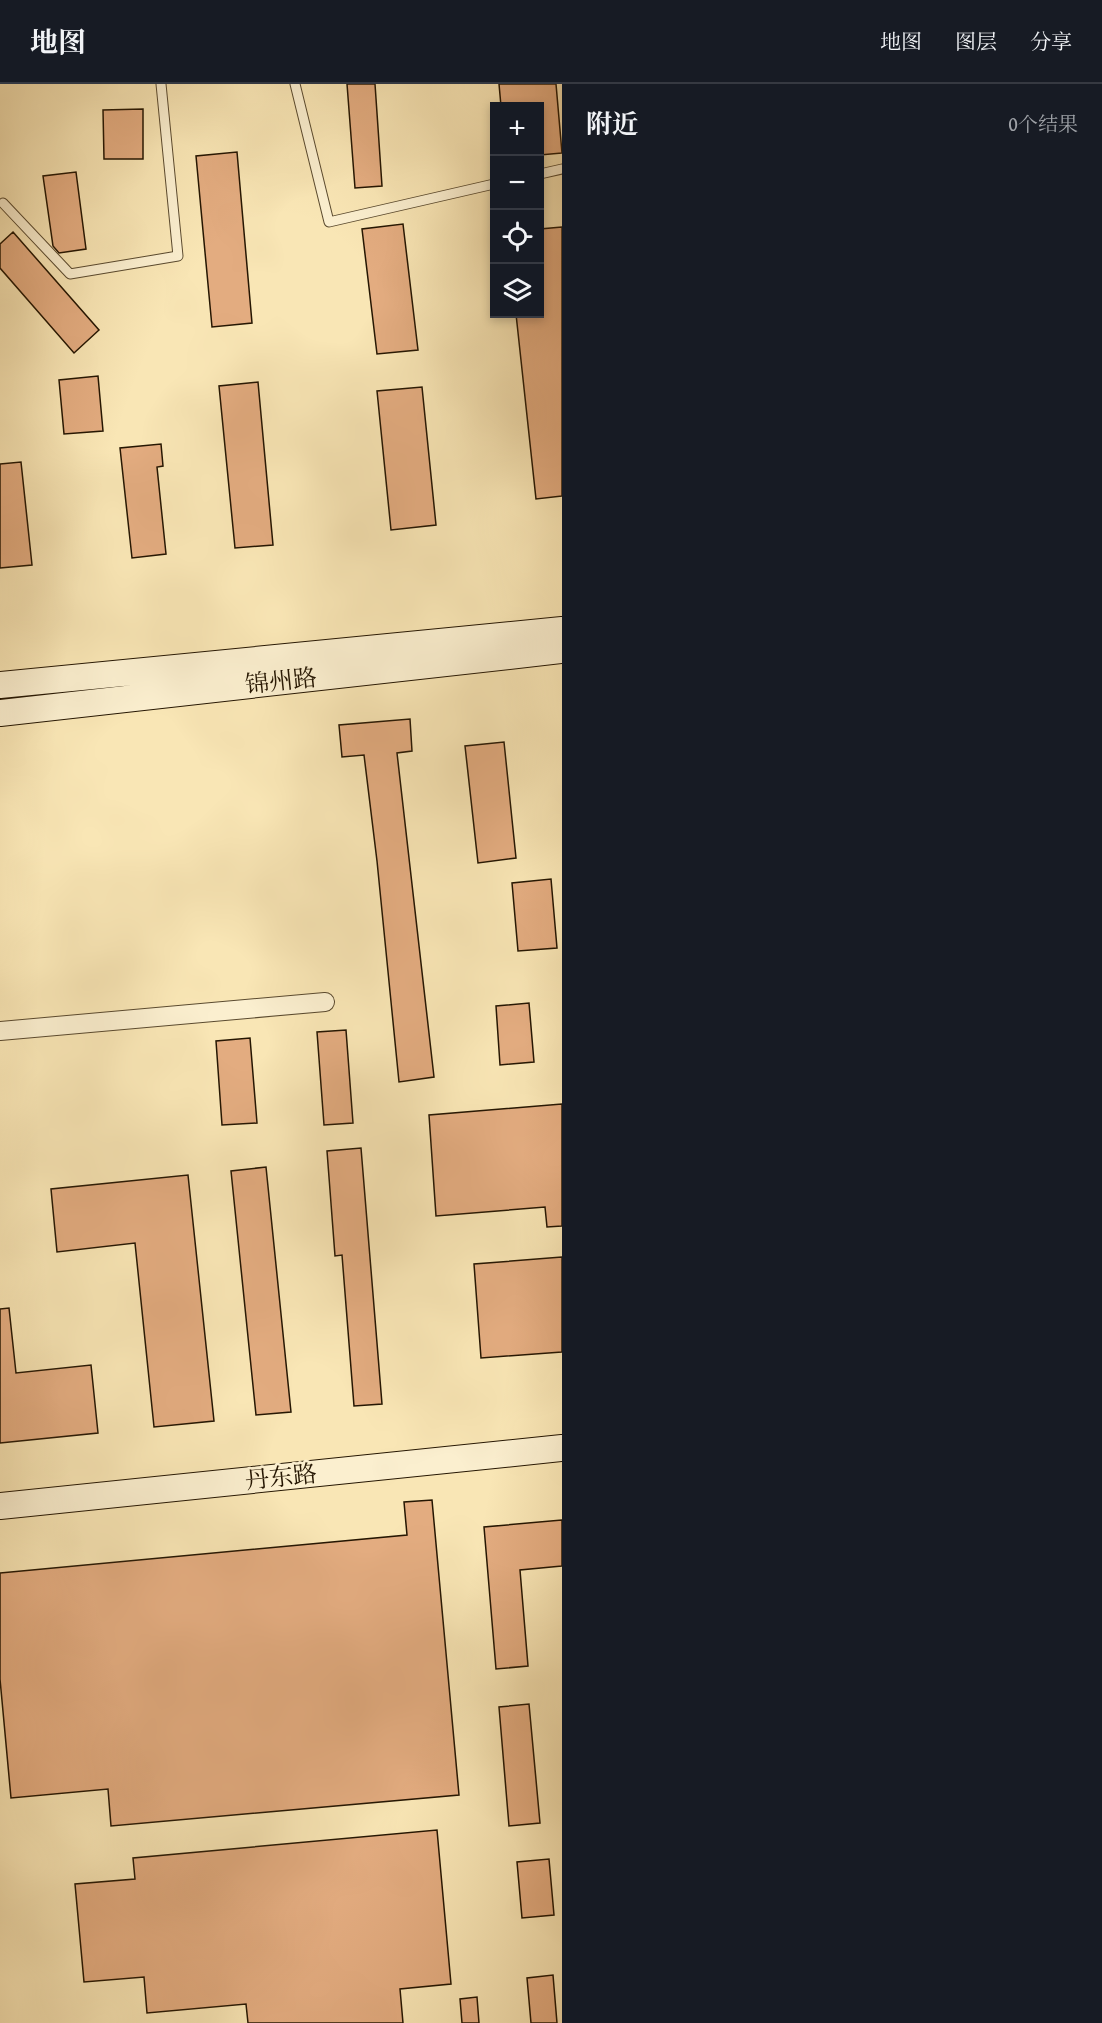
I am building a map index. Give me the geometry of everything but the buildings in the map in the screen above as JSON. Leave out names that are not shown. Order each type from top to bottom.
[{"type":"main road","name":"锦州路","points":[[0,685],[562,630]]},
{"type":"main road","name":"锦州路","points":[[0,713],[562,650]]},
{"type":"main road","name":"丹东路","points":[[0,1506],[562,1448]]},
{"type":"street","points":[[0,1031],[325,1002]]},
{"type":"lane","points":[[3,203],[70,274],[178,256],[161,84]]},
{"type":"lane","points":[[294,84],[329,222],[490,185]]},
{"type":"lane","points":[[544,173],[562,169]]}]
